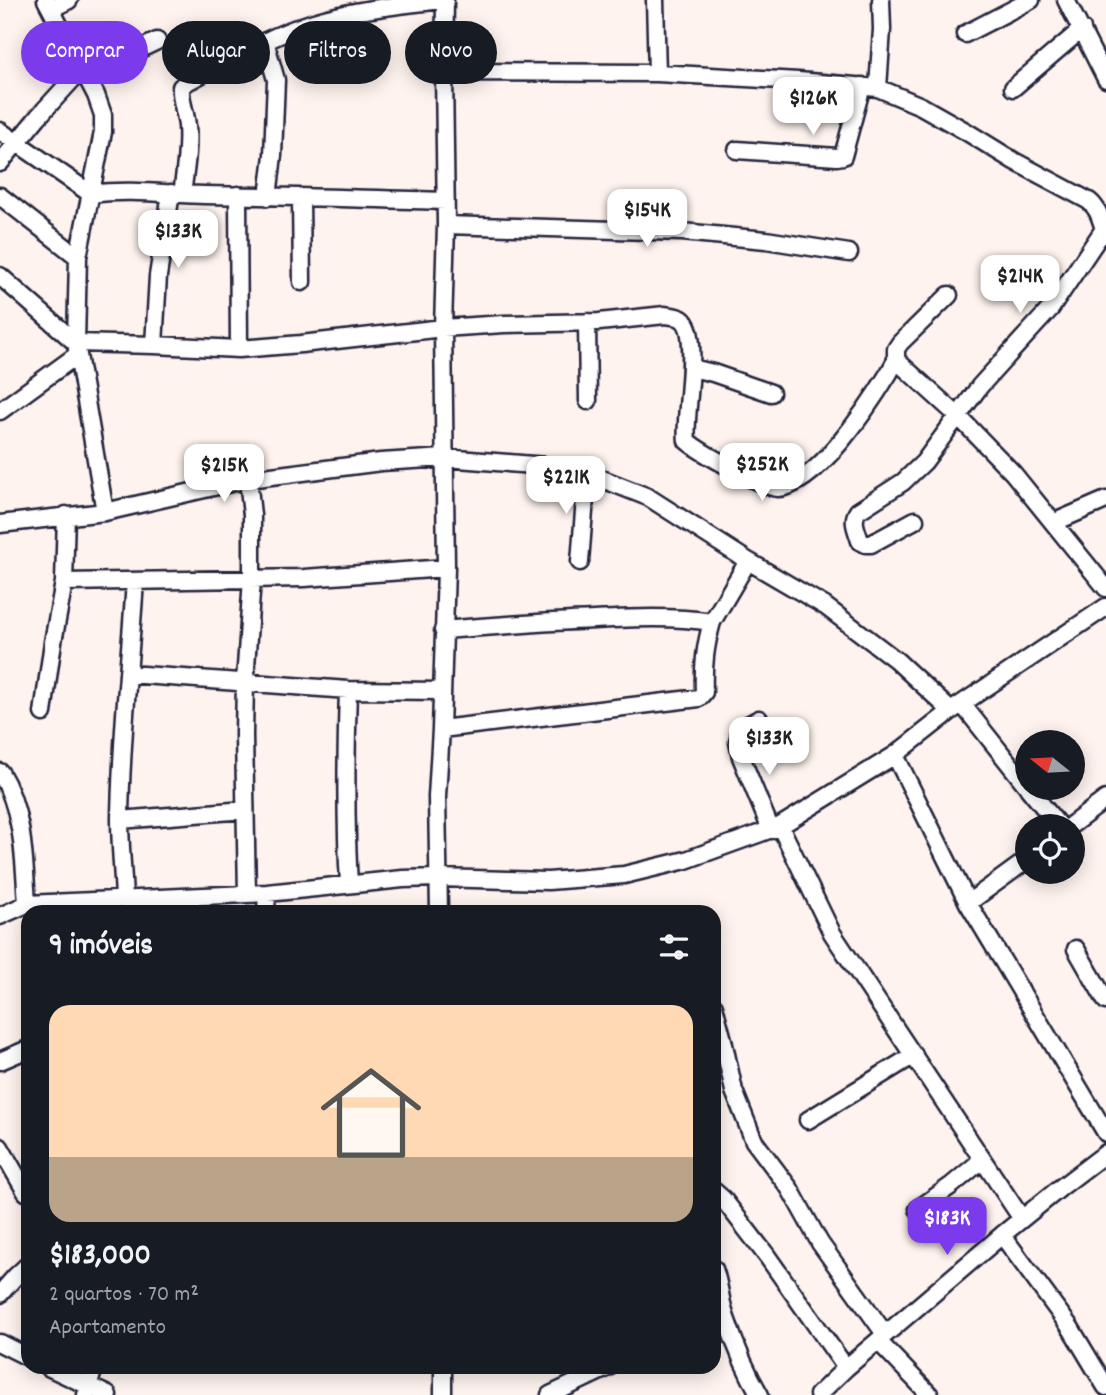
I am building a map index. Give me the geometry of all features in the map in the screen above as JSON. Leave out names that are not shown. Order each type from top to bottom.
[{"type":"street","points":[[57,21],[49,4],[69,0]]},
{"type":"street","points":[[270,38],[315,22],[379,8],[444,0],[444,21]]},
{"type":"street","points":[[655,0],[657,73]]},
{"type":"street","points":[[737,150],[837,158],[843,156],[870,87],[882,29],[881,0]]},
{"type":"street","points":[[965,34],[1031,0]]},
{"type":"street","points":[[1066,0],[1106,79]]},
{"type":"street","points":[[1013,88],[1082,29]]},
{"type":"street","points":[[148,45],[157,41]]},
{"type":"street","points":[[268,197],[273,155],[276,80],[270,58]]},
{"type":"street","points":[[497,72],[657,73],[870,87],[921,106],[1096,206],[1105,230],[1051,308],[980,386],[924,462],[903,482],[859,511],[855,524],[860,541],[871,544],[915,520]]},
{"type":"street","points":[[0,163],[68,84]]},
{"type":"street","points":[[89,84],[103,115],[103,132],[78,257],[77,349],[105,512]]},
{"type":"street","points":[[154,345],[158,276],[176,193],[185,169],[187,127],[181,96],[181,87],[185,84]]},
{"type":"street","points":[[439,905],[437,797],[446,568],[444,84]]},
{"type":"street","points":[[0,131],[91,194],[176,193],[445,201]]},
{"type":"street","points":[[0,195],[78,257]]},
{"type":"street","points":[[238,195],[239,349]]},
{"type":"street","points":[[301,198],[302,282]]},
{"type":"street","points":[[446,225],[682,232],[766,240],[849,253]]},
{"type":"street","points":[[0,276],[77,349]]},
{"type":"street","points":[[0,411],[77,349],[154,345],[239,349],[443,328],[665,315],[682,319],[690,341],[692,368],[685,430],[687,441],[761,483],[776,488],[792,486],[830,454],[883,384],[896,360],[896,349],[900,343],[950,295]]},
{"type":"street","points":[[587,321],[588,401]]},
{"type":"street","points":[[896,360],[958,416],[1013,472],[1106,588]]},
{"type":"street","points":[[692,368],[771,393]]},
{"type":"street","points":[[0,524],[105,512],[248,479],[381,462],[445,458],[546,466],[587,473],[648,497],[825,606],[957,708],[1015,773]]},
{"type":"street","points":[[580,562],[587,473]]},
{"type":"street","points":[[247,894],[244,734],[252,578],[252,515],[248,479]]},
{"type":"street","points":[[1055,522],[1106,500]]},
{"type":"street","points":[[43,713],[64,582],[66,515]]},
{"type":"street","points":[[441,729],[699,698],[704,692],[704,658],[712,622],[748,561]]},
{"type":"street","points":[[64,582],[304,578],[446,568]]},
{"type":"street","points":[[132,903],[120,820],[123,722],[135,581]]},
{"type":"street","points":[[0,772],[16,810],[23,845],[27,904],[132,903],[438,878],[548,881],[624,875],[686,860],[776,828],[895,755],[957,708],[1106,607]]},
{"type":"street","points":[[443,630],[636,618],[681,618],[712,622]]},
{"type":"street","points":[[129,674],[348,690],[442,691]]},
{"type":"street","points":[[348,690],[345,778],[349,884]]},
{"type":"street","points":[[759,719],[740,733],[738,742],[753,787],[832,933],[1021,1219]]},
{"type":"street","points":[[895,755],[968,903],[1106,1133]]},
{"type":"street","points":[[1085,815],[1106,799]]},
{"type":"street","points":[[1038,800],[1049,814]]},
{"type":"street","points":[[0,818],[16,810]]},
{"type":"street","points":[[120,820],[245,810]]},
{"type":"street","points":[[968,903],[1015,869]]},
{"type":"street","points":[[266,905],[267,893]]},
{"type":"street","points":[[0,916],[21,907]]},
{"type":"street","points":[[1076,949],[1106,1001]]},
{"type":"street","points":[[721,1033],[734,1091],[754,1141],[790,1189],[820,1243],[881,1337],[930,1395]]},
{"type":"street","points":[[0,1061],[21,1052]]},
{"type":"street","points":[[808,1120],[914,1055]]},
{"type":"street","points":[[818,1395],[881,1337],[1021,1219],[1105,1157]]},
{"type":"street","points":[[3,1158],[21,1185]]},
{"type":"street","points":[[918,1209],[982,1160]]},
{"type":"street","points":[[721,1197],[767,1256],[846,1368]]},
{"type":"street","points":[[1002,1235],[1070,1327],[1106,1387]]},
{"type":"street","points":[[0,1294],[21,1271]]},
{"type":"street","points":[[721,1294],[725,1316],[760,1395]]},
{"type":"street","points":[[0,1343],[21,1354]]},
{"type":"street","points":[[60,1374],[88,1391],[108,1395]]},
{"type":"street","points":[[88,1391],[92,1374]]},
{"type":"street","points":[[443,1374],[443,1395]]},
{"type":"street","points":[[550,1395],[594,1374]]}]
